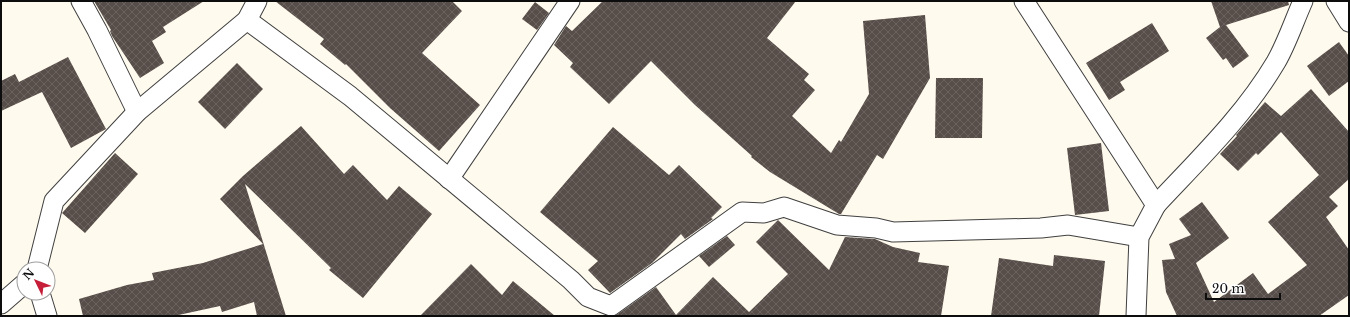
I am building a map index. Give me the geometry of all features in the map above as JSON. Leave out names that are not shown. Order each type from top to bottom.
[{"type":"street","points":[[81,1],[97,30],[137,112]]},
{"type":"street","points":[[39,261],[54,201],[137,112],[246,20],[257,1]]},
{"type":"street","points":[[449,179],[570,1]]},
{"type":"street","points":[[1024,1],[1156,205]]},
{"type":"street","points":[[1136,316],[1139,237],[1156,205],[1217,140],[1252,98],[1276,61],[1303,1]]},
{"type":"street","points":[[1336,1],[1349,22]]},
{"type":"street","points":[[246,20],[350,96],[571,280],[588,297],[611,306],[742,212],[764,213],[784,207],[837,225],[876,228],[893,232],[1042,228],[1068,225],[1139,237]]},
{"type":"street","points":[[1,304],[16,291]]},
{"type":"street","points":[[42,301],[47,316]]},
{"type":"building","points":[[94,1],[204,1],[163,27],[166,32],[152,41],[164,63],[140,78],[112,36],[111,30]]},
{"type":"building","points":[[275,1],[452,1],[462,11],[422,53],[480,105],[439,151],[390,108],[346,64],[345,65],[320,44],[324,39]]},
{"type":"building","points":[[603,1],[796,1],[767,38],[809,74],[804,80],[815,90],[792,116],[831,153],[839,140],[841,142],[869,94],[863,21],[925,15],[930,78],[883,159],[877,155],[841,214],[839,214],[770,172],[751,157],[752,156],[695,105],[651,61],[609,104],[570,67],[573,63],[554,45],[566,26],[572,31]]},
{"type":"building","points":[[1211,1],[1288,1],[1289,5],[1226,25],[1249,56],[1233,68],[1226,58],[1223,60],[1206,38],[1220,27]]},
{"type":"building","points":[[535,2],[549,13],[537,30],[522,19]]},
{"type":"building","points":[[1152,23],[1169,51],[1120,82],[1125,90],[1109,100],[1086,63]]},
{"type":"building","points":[[1339,42],[1349,56],[1349,81],[1329,96],[1307,66]]},
{"type":"building","points":[[68,57],[106,129],[71,148],[42,92],[1,111],[1,81],[15,74],[19,82]]},
{"type":"building","points":[[237,63],[263,89],[225,129],[198,102]]},
{"type":"building","points":[[936,78],[983,78],[982,138],[935,138]]},
{"type":"building","points":[[1311,89],[1349,132],[1349,179],[1329,197],[1338,206],[1326,217],[1349,250],[1349,295],[1319,316],[1177,316],[1166,292],[1162,260],[1175,259],[1169,244],[1191,235],[1179,219],[1202,202],[1229,238],[1196,263],[1214,302],[1253,273],[1268,294],[1307,265],[1268,222],[1319,175],[1281,132],[1258,155],[1256,153],[1238,171],[1220,154],[1265,102],[1281,116]]},
{"type":"building","points":[[301,126],[344,174],[353,165],[387,200],[399,186],[432,214],[363,298],[329,270],[331,268],[245,184],[286,316],[257,316],[254,302],[222,312],[220,306],[174,316],[83,316],[79,299],[127,285],[154,280],[152,273],[203,263],[263,244],[220,199],[243,176]]},
{"type":"building","points":[[613,127],[669,175],[679,165],[722,207],[711,218],[713,219],[685,239],[681,234],[652,263],[610,293],[588,270],[598,261],[540,212]]},
{"type":"building","points":[[1101,143],[1109,211],[1075,215],[1067,148]]},
{"type":"building","points":[[115,153],[138,174],[85,233],[62,213]]},
{"type":"building","points":[[778,220],[829,270],[845,237],[875,239],[893,247],[920,253],[918,262],[949,266],[941,316],[615,316],[656,287],[676,315],[713,277],[749,312],[788,274],[756,242]]},
{"type":"building","points":[[727,236],[735,245],[709,267],[699,256]]},
{"type":"building","points":[[1054,255],[1105,261],[1099,316],[991,316],[999,258],[1053,266]]},
{"type":"building","points":[[471,264],[502,295],[513,281],[555,316],[420,316]]}]
